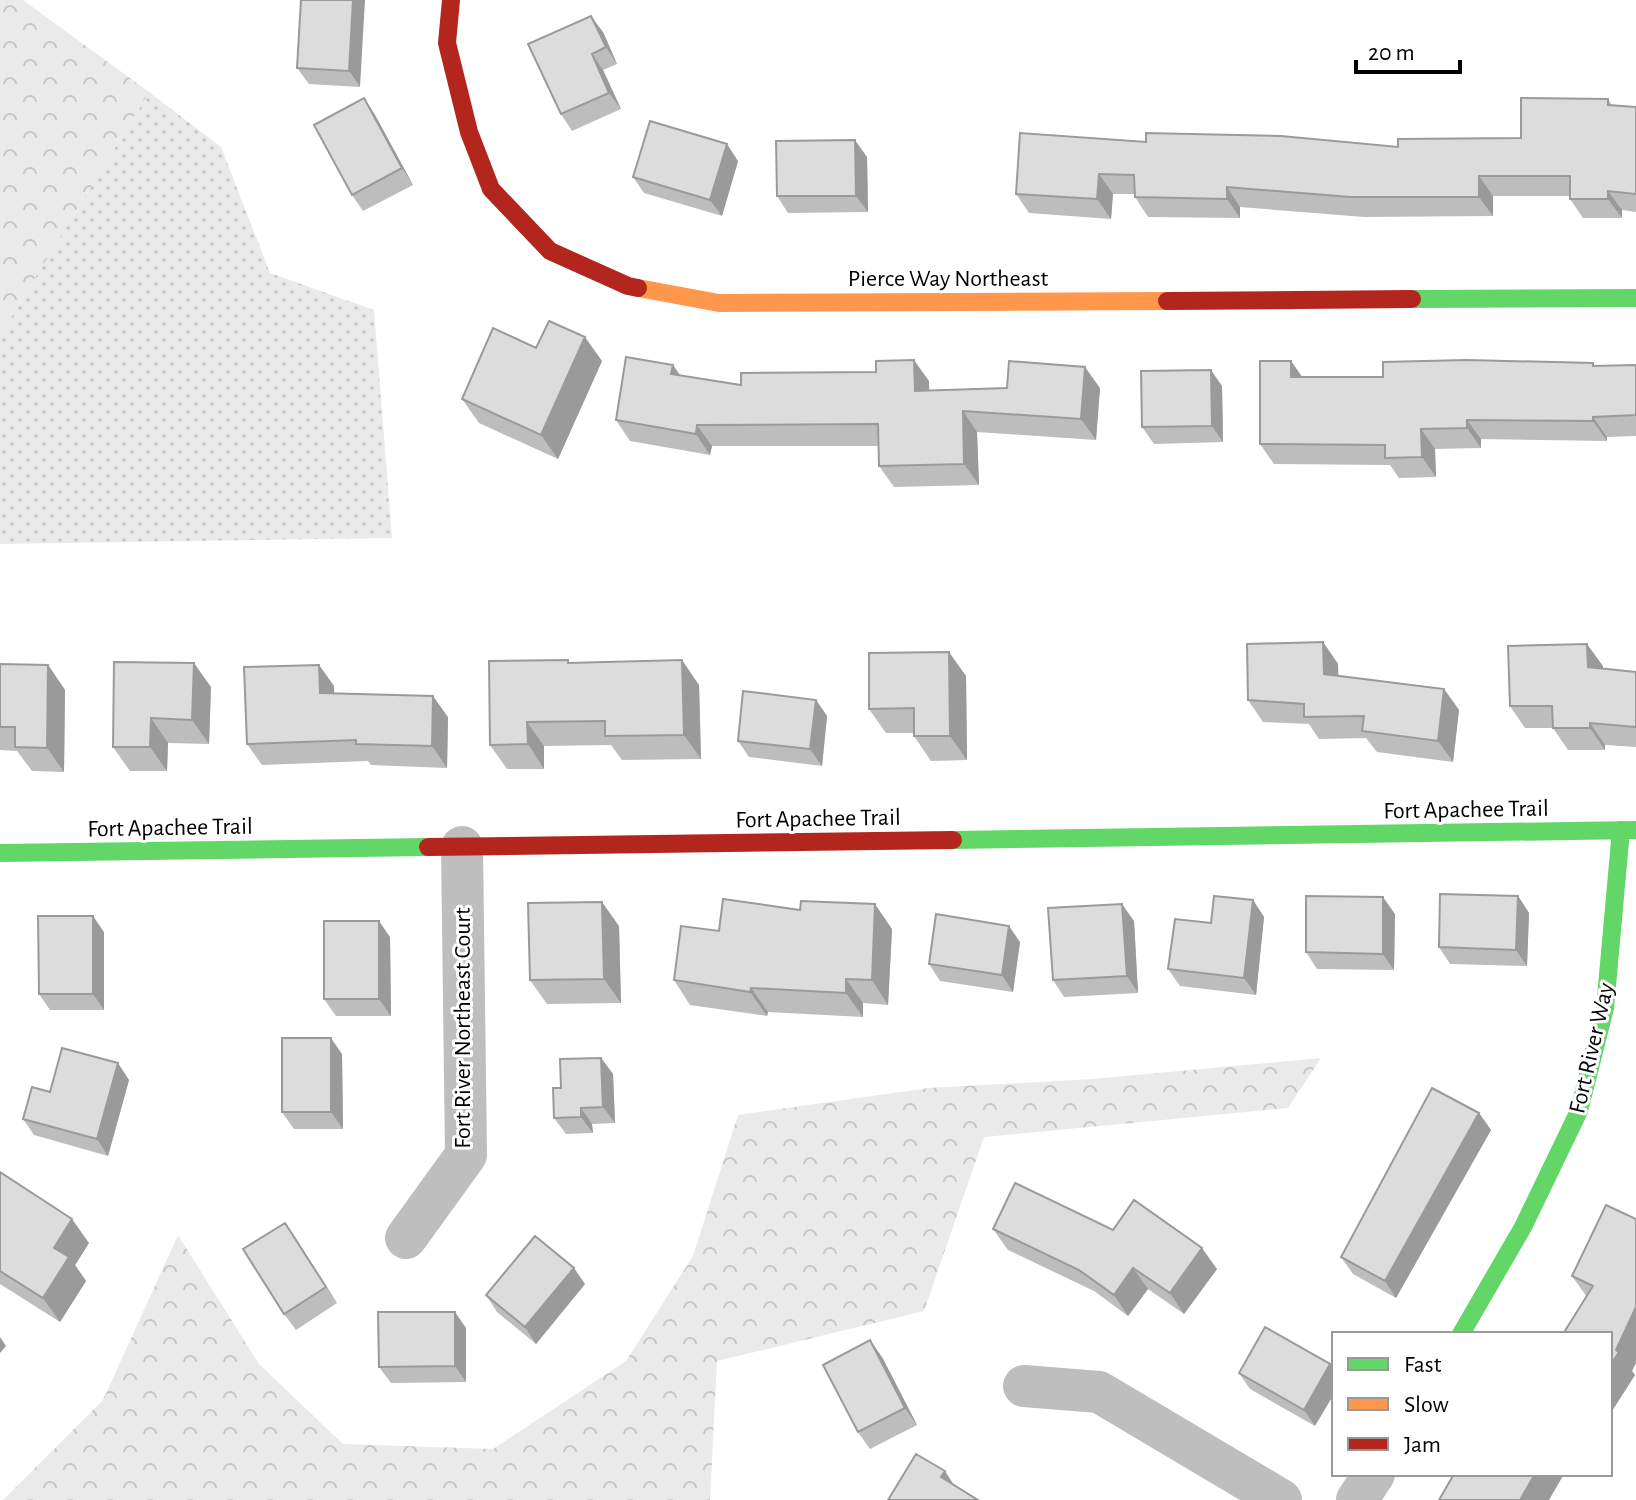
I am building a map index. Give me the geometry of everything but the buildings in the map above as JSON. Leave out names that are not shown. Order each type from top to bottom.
[{"type":"street","name":"Pierce Way Northeast","points":[[451,0],[447,43],[469,132],[491,189],[550,251],[628,286],[719,303],[1636,298]]},
{"type":"street","name":"Fort Apachee Trail","points":[[0,853],[1628,830]]},
{"type":"street","name":"Fort River Way","points":[[1462,1332],[1523,1227],[1579,1111],[1605,1008],[1628,830]]},
{"type":"street","name":"Fort River Northeast Court","points":[[406,1238],[466,1155],[462,847]]},
{"type":"street","points":[[1024,1386],[1099,1392],[1281,1500]]},
{"type":"street","points":[[1357,1500],[1373,1476]]},
{"type":"green space","points":[[0,0],[23,0],[149,92],[0,335]]},
{"type":"green space","points":[[149,92],[221,147],[270,273],[374,310],[392,538],[0,544],[0,335]]},
{"type":"green space","points":[[1321,1058],[1288,1108],[984,1137],[924,1311],[717,1361],[710,1500],[3,1500],[103,1400],[178,1235],[259,1364],[343,1444],[493,1449],[626,1361],[693,1256],[738,1115],[929,1088],[1092,1079]]},
{"type":"traffic: fast","points":[[1412,299],[1636,298]]},
{"type":"traffic: fast","points":[[1462,1332],[1523,1227],[1579,1111],[1605,1008],[1621,830]]},
{"type":"traffic: fast","points":[[953,840],[1636,830]]},
{"type":"traffic: fast","points":[[0,853],[428,847]]},
{"type":"traffic: slow","points":[[638,288],[719,303],[1167,301]]},
{"type":"traffic: jam","points":[[451,0],[447,43],[469,132],[491,189],[550,251],[638,288]]},
{"type":"traffic: jam","points":[[1167,301],[1412,299]]},
{"type":"traffic: jam","points":[[428,847],[953,840]]}]
